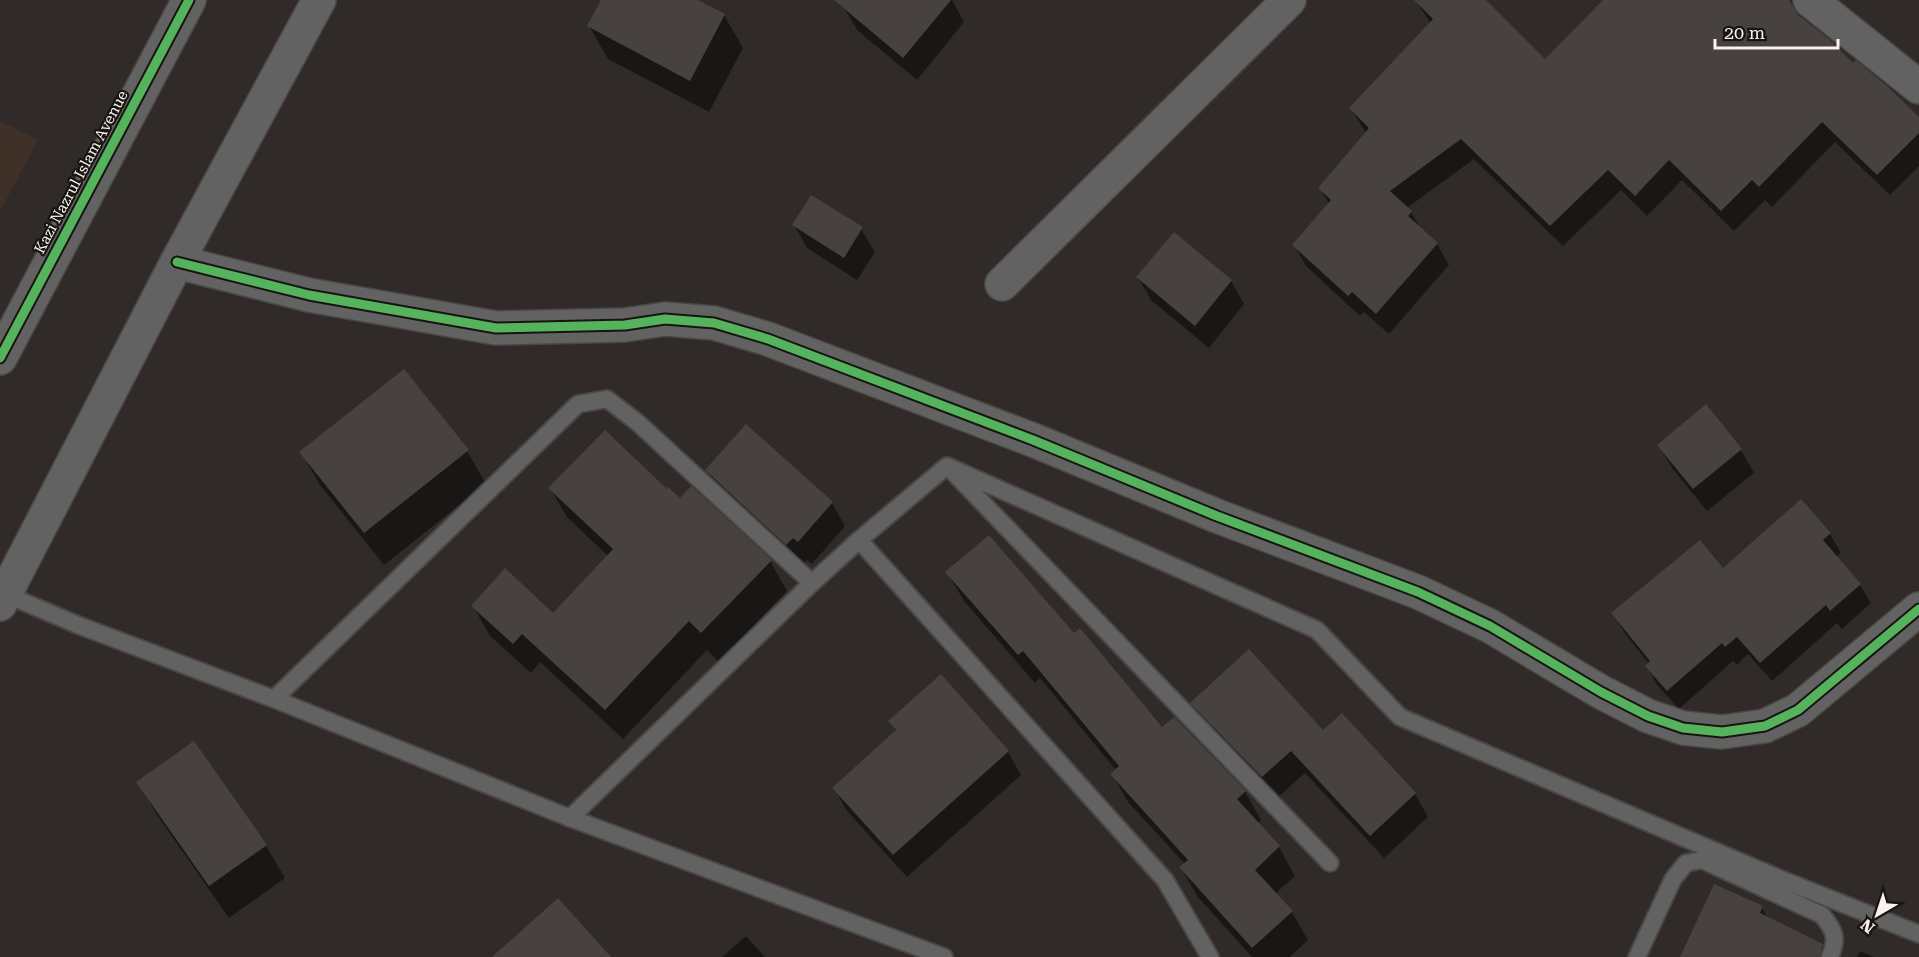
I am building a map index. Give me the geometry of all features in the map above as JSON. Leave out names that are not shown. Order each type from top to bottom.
[{"type":"street","name":"Kazi Nazrul Islam Avenue","points":[[0,358],[189,0]]},
{"type":"street","points":[[2,599],[177,262],[320,0]]},
{"type":"street","points":[[1002,284],[1288,0]]},
{"type":"street","points":[[1810,0],[1919,87]]},
{"type":"street","points":[[177,262],[309,295],[496,328],[625,325],[665,319],[714,323],[768,339],[1033,440],[1217,516],[1418,592],[1490,626],[1601,692],[1647,716],[1683,728],[1722,732],[1765,726],[1798,710],[1919,609]]},
{"type":"lane","points":[[274,699],[578,404],[607,399],[637,422],[812,583]]},
{"type":"lane","points":[[570,818],[812,583],[947,466]]},
{"type":"lane","points":[[947,466],[1330,863]]},
{"type":"lane","points":[[947,466],[1317,630],[1400,717],[1783,880],[1919,934]]},
{"type":"lane","points":[[859,540],[1165,880],[1210,957]]},
{"type":"lane","points":[[2,599],[78,625],[274,699],[570,818],[944,957]]},
{"type":"lane","points":[[1637,957],[1673,879],[1686,863],[1702,860],[1822,915],[1834,930],[1834,947],[1830,957]]},
{"type":"shaded area","points":[[0,121],[38,140],[0,211]]},
{"type":"building","points":[[601,0],[698,0],[725,14],[690,81],[587,26]]},
{"type":"building","points":[[834,0],[951,0],[903,58]]},
{"type":"building","points":[[1414,0],[1486,0],[1545,59],[1603,0],[1789,0],[1798,15],[1829,39],[1853,63],[1856,60],[1887,86],[1919,117],[1919,133],[1877,175],[1822,122],[1759,187],[1752,180],[1721,211],[1669,160],[1635,196],[1608,170],[1550,226],[1461,139],[1390,191],[1412,211],[1408,216],[1438,243],[1376,314],[1352,292],[1348,296],[1292,245],[1331,200],[1318,188],[1369,128],[1349,108],[1433,19]]},
{"type":"building","points":[[811,195],[863,227],[844,258],[792,225]]},
{"type":"building","points":[[1174,232],[1232,280],[1195,326],[1136,277]]},
{"type":"building","points":[[404,369],[469,450],[364,533],[299,452]]},
{"type":"building","points":[[1706,404],[1742,449],[1693,489],[1657,445]]},
{"type":"building","points":[[746,424],[833,502],[798,542],[793,538],[786,545],[705,470]]},
{"type":"building","points":[[605,430],[667,489],[668,487],[680,498],[691,486],[772,560],[701,633],[689,621],[605,710],[522,634],[513,644],[471,606],[505,568],[553,613],[613,549],[548,488]]},
{"type":"building","points":[[1801,499],[1831,533],[1823,540],[1861,584],[1830,611],[1826,605],[1760,663],[1737,637],[1725,647],[1722,643],[1667,691],[1645,666],[1650,661],[1611,613],[1700,540],[1723,568]]},
{"type":"building","points":[[989,535],[1074,633],[1080,628],[1162,727],[1174,717],[1246,791],[1237,799],[1280,846],[1255,870],[1293,911],[1252,948],[1179,867],[1188,860],[1110,774],[1119,766],[1023,651],[1018,655],[945,572]]},
{"type":"building","points":[[1249,649],[1323,730],[1342,713],[1416,793],[1370,836],[1291,751],[1262,777],[1190,703]]},
{"type":"building","points":[[941,674],[1009,751],[893,855],[832,788],[896,730],[888,721]]},
{"type":"building","points":[[194,741],[267,845],[209,886],[136,782]]},
{"type":"building","points":[[1714,884],[1763,906],[1760,913],[1823,944],[1820,957],[1680,957]]},
{"type":"building","points":[[558,898],[611,957],[492,957]]},
{"type":"cycle path","points":[[0,358],[189,0]]},
{"type":"cycle path","points":[[177,262],[309,295],[496,328],[625,325],[665,319],[714,323],[768,339],[1033,440],[1217,516],[1418,592],[1490,626],[1601,692],[1648,716],[1683,728],[1722,732],[1765,726],[1798,710],[1919,609]]}]
